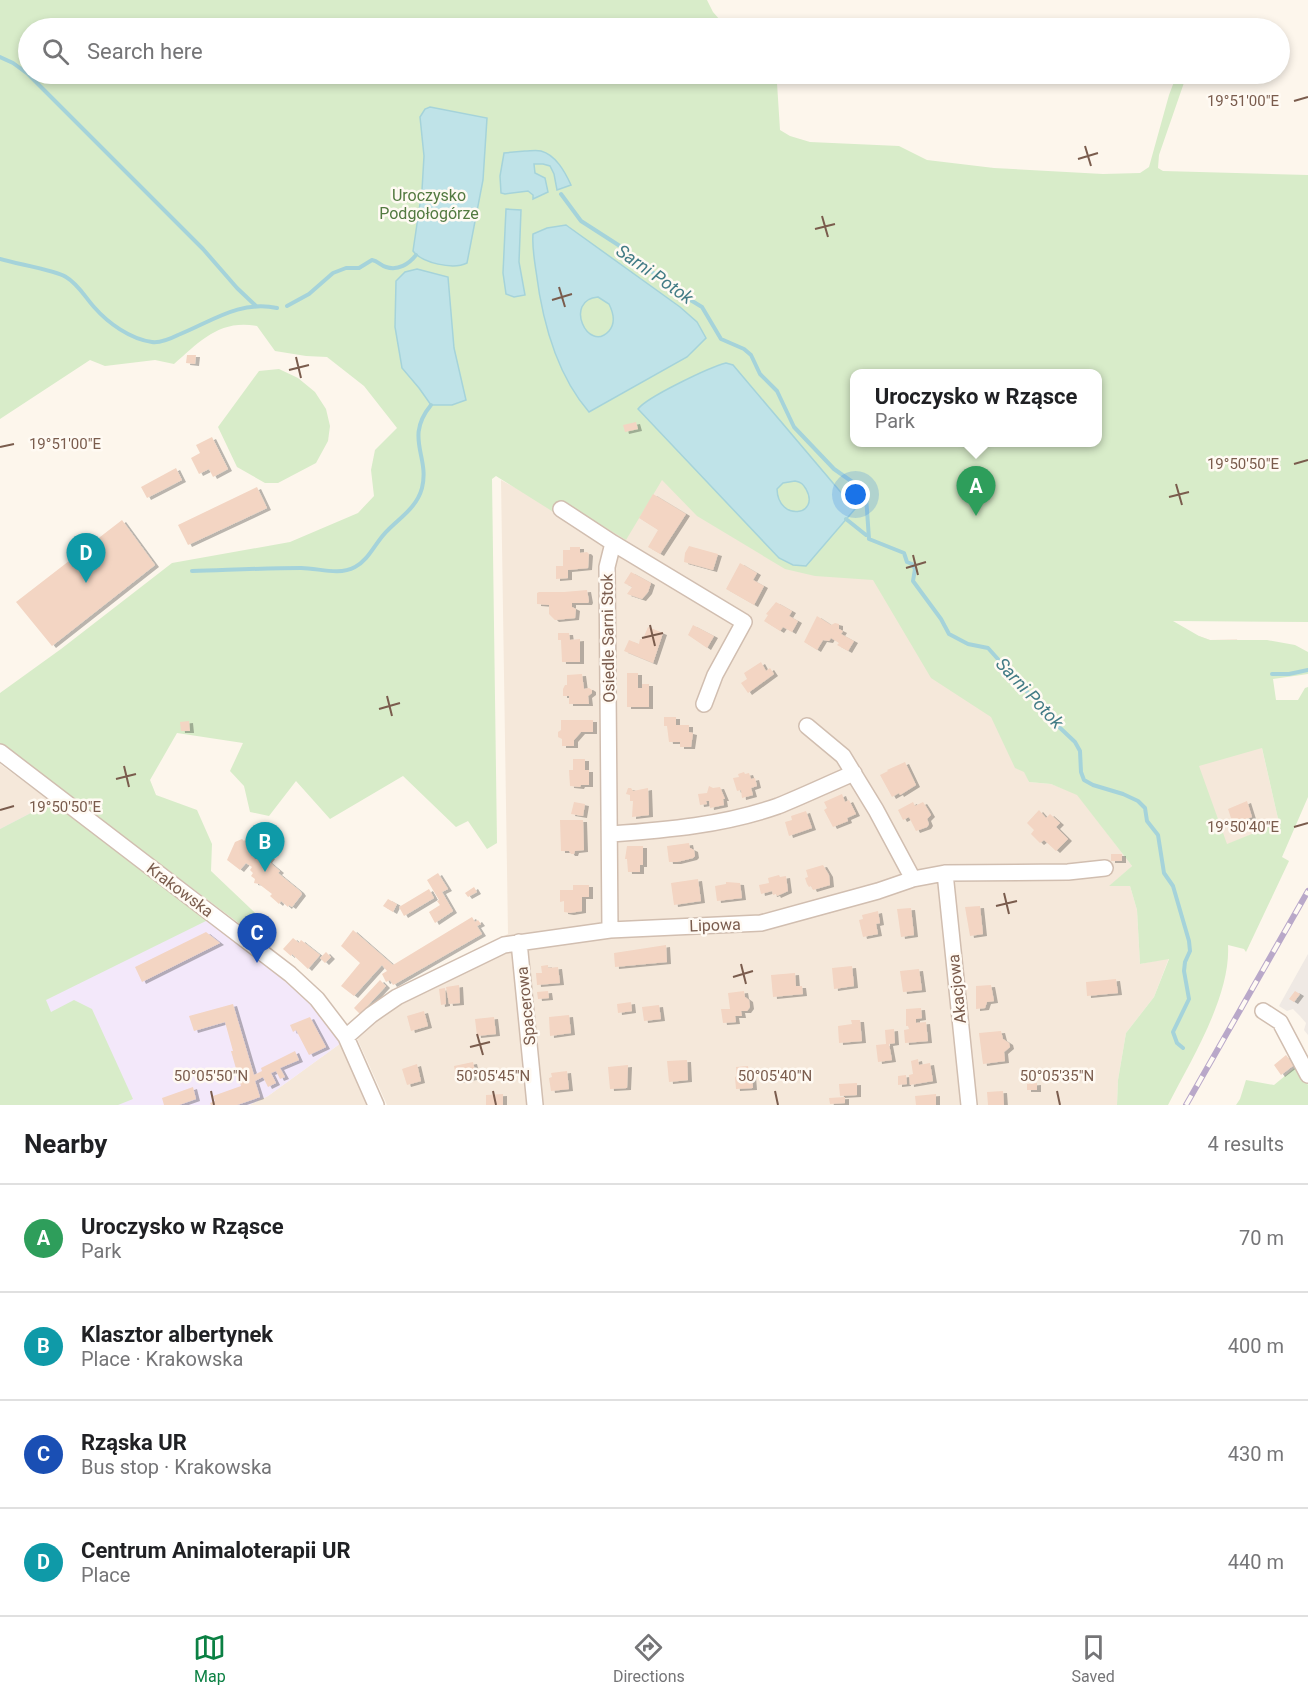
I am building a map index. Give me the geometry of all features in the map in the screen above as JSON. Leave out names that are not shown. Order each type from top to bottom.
[{"type":"street","points":[[561,509],[613,543]]},
{"type":"street","name":"Osiedle Sarni Stok","points":[[610,930],[607,567],[613,543],[744,622],[715,675],[704,704]]},
{"type":"street","points":[[807,726],[843,756],[913,879]]},
{"type":"street","name":"Krakowska","points":[[0,752],[290,974],[316,999],[346,1037],[376,1105]]},
{"type":"street","points":[[611,834],[708,824],[777,806],[854,773]]},
{"type":"street","name":"Lipowa","points":[[346,1037],[371,1015],[417,986],[504,945],[610,930],[761,923],[913,879],[945,873],[1068,872],[1105,868]]},
{"type":"street","name":"Akacjowa","points":[[945,873],[969,1105]]},
{"type":"street","name":"Spacerowa","points":[[519,942],[535,1105]]},
{"type":"street","points":[[1263,1011],[1280,1022],[1308,1075]]},
{"type":"shaded area","points":[[619,410],[875,577],[992,712],[1013,746],[1029,782],[1051,784],[1077,794],[1132,866],[1110,886],[1130,886],[1137,910],[1140,964],[1169,958],[1154,997],[1126,1033],[1118,1080],[1117,1105],[387,1105],[351,1025],[409,987],[508,934],[501,480],[561,513]]},
{"type":"shaded area","points":[[1199,636],[1210,640],[1237,639],[1279,823],[1221,847],[1169,673]]},
{"type":"shaded area","points":[[0,764],[52,802],[2,830],[0,829]]},
{"type":"shaded area","points":[[52,802],[292,987],[310,1004],[341,1043],[268,1096],[249,1105],[0,1105],[0,829]]},
{"type":"shaded area","points":[[1308,954],[1308,1035],[1304,1030],[1306,1023],[1293,1009],[1287,1011],[1279,1006]]},
{"type":"shaded area","points":[[341,1043],[371,1105],[249,1105],[268,1096]]},
{"type":"green space","name":"Uroczysko Podgołogórze","points":[[0,0],[707,0],[718,18],[18,18],[18,84],[777,84],[780,130],[790,136],[810,142],[899,146],[927,160],[994,168],[1103,174],[1140,173],[1149,167],[1173,84],[1184,84],[1159,155],[1158,168],[1163,171],[1308,175],[1308,622],[1173,621],[1210,640],[1267,640],[1295,645],[1308,652],[1308,674],[1273,679],[1276,700],[1298,700],[1308,687],[1308,797],[1282,857],[1289,861],[1246,952],[1244,949],[1228,945],[1227,965],[1216,1006],[1198,1048],[1168,1105],[1117,1105],[1118,1080],[1126,1033],[1154,997],[1169,959],[1140,964],[1137,910],[1130,886],[1109,886],[1132,866],[1077,795],[1051,784],[1029,782],[1024,772],[1015,768],[991,717],[931,678],[873,580],[815,576],[785,569],[697,516],[662,480],[626,540],[566,504],[563,518],[496,476],[492,479],[497,843],[487,849],[468,821],[456,827],[403,776],[330,819],[296,781],[269,816],[250,812],[244,786],[230,771],[243,743],[177,733],[150,780],[156,795],[197,810],[212,844],[211,871],[269,926],[261,940],[0,743],[0,693],[172,563],[290,542],[358,513],[374,496],[371,470],[375,450],[397,428],[364,386],[327,357],[275,351],[257,326],[232,326],[221,329],[202,340],[174,364],[155,360],[105,366],[90,360],[0,419]],"holes":[[[1262,748],[1279,823],[1227,844],[1199,766]]]},
{"type":"green space","points":[[279,369],[298,378],[315,392],[326,409],[330,426],[328,441],[316,463],[278,483],[265,483],[237,467],[218,427],[259,371]]},
{"type":"green space","points":[[52,802],[208,920],[46,1000],[51,1012],[74,1000],[92,1009],[133,1099],[118,1105],[0,1105],[0,829]]},
{"type":"green space","points":[[1297,1066],[1308,1085],[1308,1105],[1236,1105],[1246,1080],[1274,1085]]},
{"type":"water","points":[[430,107],[487,118],[483,180],[467,263],[461,265],[430,262],[413,251],[422,190],[424,156],[420,117],[425,109]]},
{"type":"water","points":[[541,151],[551,156],[563,170],[571,185],[557,190],[550,166],[534,164],[535,173],[545,178],[548,192],[533,199],[533,195],[528,191],[501,193],[500,176],[504,153]]},
{"type":"water","points":[[506,209],[521,210],[519,262],[525,295],[514,297],[506,294],[503,273]]},
{"type":"water","points":[[566,225],[680,307],[697,322],[706,338],[687,357],[589,412],[577,397],[559,363],[542,308],[533,234],[547,228]],"holes":[[[598,297],[609,304],[612,310],[613,325],[601,336],[594,336],[582,324],[582,307],[588,300]]]},
{"type":"water","points":[[417,269],[448,277],[454,348],[466,400],[452,405],[431,405],[402,368],[395,327],[396,281],[405,272]]},
{"type":"water","points":[[726,363],[733,365],[855,509],[806,566],[793,565],[779,558],[638,409],[666,390]],"holes":[[[795,481],[804,486],[809,498],[808,505],[804,510],[798,512],[784,507],[779,500],[777,489],[783,483]]]},
{"type":"building","points":[[187,355],[196,355],[195,364],[186,363]]},
{"type":"building","points":[[636,422],[638,429],[625,432],[623,425]]},
{"type":"building","points":[[212,437],[228,469],[213,477],[209,469],[199,474],[191,458],[200,453],[196,445]]},
{"type":"building","points":[[176,468],[182,480],[147,498],[141,487]]},
{"type":"building","points":[[257,487],[267,508],[188,545],[178,525]]},
{"type":"building","points":[[653,494],[686,514],[660,554],[648,547],[658,530],[639,518]]},
{"type":"building","points":[[122,520],[155,565],[52,646],[16,602]]},
{"type":"building","points":[[689,546],[718,554],[713,570],[684,562]]},
{"type":"building","points":[[570,547],[580,547],[580,553],[589,554],[588,568],[568,570],[568,578],[556,579],[556,566],[563,566],[563,550],[570,550]]},
{"type":"building","points":[[740,563],[757,573],[753,580],[764,586],[754,605],[726,589]]},
{"type":"building","points":[[631,572],[651,583],[642,599],[627,594],[632,587],[624,583]]},
{"type":"building","points":[[587,590],[588,603],[572,603],[572,607],[576,609],[575,618],[555,620],[549,614],[549,605],[537,604],[537,593],[539,592]]},
{"type":"building","points":[[776,602],[792,611],[789,616],[798,621],[792,632],[783,627],[780,631],[764,621],[768,615],[766,614]]},
{"type":"building","points":[[817,616],[831,625],[839,624],[839,629],[843,631],[841,634],[854,641],[848,651],[837,645],[839,643],[831,638],[829,641],[823,640],[817,650],[804,642]]},
{"type":"building","points":[[693,625],[714,636],[707,648],[688,635]]},
{"type":"building","points":[[648,627],[663,633],[653,663],[624,651],[629,640],[639,644]]},
{"type":"building","points":[[558,633],[569,633],[570,640],[580,639],[580,662],[562,662],[561,640],[558,640]]},
{"type":"building","points":[[761,662],[766,671],[770,668],[774,674],[748,693],[741,683],[747,679],[744,673]]},
{"type":"building","points":[[627,673],[638,673],[638,688],[642,688],[642,684],[649,684],[649,707],[627,707]]},
{"type":"building","points":[[582,674],[584,689],[592,690],[588,696],[589,704],[569,704],[569,696],[563,696],[563,689],[567,685],[567,675]]},
{"type":"building","points":[[664,717],[676,717],[676,725],[689,725],[689,732],[693,733],[691,747],[680,747],[680,742],[669,742]]},
{"type":"building","points":[[561,720],[593,720],[593,732],[581,732],[574,740],[574,746],[562,746],[562,739],[558,737]]},
{"type":"building","points":[[189,721],[190,731],[181,731],[180,722]]},
{"type":"building","points":[[573,759],[585,759],[585,770],[589,770],[589,785],[570,786],[569,770],[573,770]]},
{"type":"building","points":[[905,762],[916,785],[892,797],[880,775]]},
{"type":"building","points":[[749,773],[751,779],[755,778],[757,786],[751,788],[753,795],[742,798],[741,790],[737,791],[733,778],[739,777],[738,774]]},
{"type":"building","points":[[709,786],[720,787],[725,799],[723,799],[724,805],[710,808],[709,801],[706,801],[707,804],[700,805],[698,794],[707,793]]},
{"type":"building","points":[[628,788],[633,791],[648,788],[649,815],[632,817],[633,801],[630,801],[630,795],[626,794]]},
{"type":"building","points":[[842,794],[845,802],[849,800],[856,814],[847,818],[848,821],[833,827],[824,810],[827,808],[824,802]]},
{"type":"building","points":[[1247,801],[1252,817],[1233,824],[1228,809]]},
{"type":"building","points":[[574,802],[585,804],[583,816],[571,814]]},
{"type":"building","points":[[913,802],[915,806],[923,802],[931,815],[927,819],[929,824],[927,827],[916,831],[909,817],[903,820],[898,810]]},
{"type":"building","points":[[1039,810],[1046,818],[1050,814],[1060,823],[1056,827],[1068,839],[1056,851],[1044,840],[1040,843],[1031,834],[1034,830],[1027,823]]},
{"type":"building","points":[[806,811],[812,828],[789,836],[785,822],[792,820],[791,816]]},
{"type":"building","points":[[560,820],[583,820],[584,850],[575,851],[574,854],[561,851]]},
{"type":"building","points":[[247,837],[251,837],[257,844],[254,848],[256,854],[254,859],[259,859],[265,852],[271,857],[268,861],[280,871],[278,873],[302,894],[292,907],[289,905],[288,907],[281,901],[279,904],[270,896],[272,894],[254,883],[255,879],[251,876],[253,873],[250,870],[252,867],[246,863],[240,870],[227,860],[235,842],[242,839],[244,841]]},
{"type":"building","points":[[689,843],[690,848],[694,850],[693,858],[669,862],[667,846]]},
{"type":"building","points":[[627,846],[643,846],[643,865],[640,865],[640,872],[628,872],[627,859],[625,859]]},
{"type":"building","points":[[1111,854],[1122,854],[1122,861],[1111,861]]},
{"type":"building","points":[[823,865],[829,875],[830,885],[813,890],[807,884],[806,870]]},
{"type":"building","points":[[438,873],[448,889],[442,892],[453,911],[435,923],[429,912],[440,905],[427,880]]},
{"type":"building","points":[[779,875],[780,877],[786,876],[788,891],[777,896],[773,895],[772,891],[761,894],[759,885],[769,883],[768,878]]},
{"type":"building","points":[[698,879],[701,901],[674,905],[671,883]]},
{"type":"building","points":[[726,882],[740,883],[742,898],[717,901],[715,886],[726,884]]},
{"type":"building","points":[[573,885],[589,885],[589,897],[582,897],[582,911],[564,912],[564,901],[560,902],[560,890],[573,890]]},
{"type":"building","points":[[474,887],[477,892],[468,897],[465,893]]},
{"type":"building","points":[[429,889],[434,898],[404,916],[399,907]]},
{"type":"building","points":[[388,899],[397,904],[393,912],[383,906]]},
{"type":"building","points":[[980,906],[983,934],[970,936],[965,907]]},
{"type":"building","points":[[911,908],[914,935],[901,937],[897,909]]},
{"type":"building","points":[[878,911],[880,923],[876,924],[878,934],[863,937],[859,920],[863,919],[862,915]]},
{"type":"building","points":[[472,917],[475,922],[478,920],[481,924],[477,926],[482,934],[395,984],[393,985],[390,980],[386,982],[382,974],[387,971],[382,965],[354,996],[341,986],[360,963],[341,946],[353,930],[393,965]]},
{"type":"building","points":[[206,932],[220,943],[142,982],[135,967]]},
{"type":"building","points":[[293,938],[299,943],[301,940],[320,955],[308,969],[283,949]]},
{"type":"building","points":[[666,945],[667,962],[615,967],[614,953]]},
{"type":"building","points":[[326,952],[331,957],[325,963],[320,958]]},
{"type":"building","points":[[548,965],[548,968],[558,967],[560,983],[537,985],[536,973],[542,973],[541,966]]},
{"type":"building","points":[[852,966],[854,986],[834,989],[832,968]]},
{"type":"building","points":[[919,969],[922,990],[903,992],[900,971]]},
{"type":"building","points":[[795,973],[796,986],[802,986],[803,994],[773,997],[771,975]]},
{"type":"building","points":[[1116,979],[1118,993],[1087,996],[1086,982]]},
{"type":"building","points":[[380,980],[386,986],[360,1014],[354,1008]]},
{"type":"building","points":[[459,985],[460,1003],[449,1004],[446,987]]},
{"type":"building","points":[[991,985],[994,1001],[987,1002],[985,1008],[976,1009],[976,986]]},
{"type":"building","points":[[445,988],[446,1004],[441,1005],[439,989]]},
{"type":"building","points":[[548,991],[549,998],[538,999],[537,992]]},
{"type":"building","points":[[744,991],[750,1007],[747,1011],[741,1011],[742,1016],[735,1016],[736,1022],[723,1023],[721,1009],[730,1009],[728,993]]},
{"type":"building","points":[[1295,991],[1300,994],[1294,1002],[1289,999]]},
{"type":"building","points":[[631,1002],[632,1011],[618,1013],[617,1004]]},
{"type":"building","points":[[233,1004],[254,1075],[262,1071],[261,1068],[295,1051],[299,1060],[280,1068],[285,1077],[280,1079],[276,1071],[271,1073],[276,1083],[268,1087],[263,1077],[255,1081],[260,1097],[237,1105],[211,1105],[210,1103],[215,1101],[213,1096],[241,1086],[231,1051],[233,1051],[225,1022],[194,1031],[189,1016]]},
{"type":"building","points":[[659,1005],[661,1019],[644,1021],[642,1007]]},
{"type":"building","points":[[921,1008],[922,1018],[916,1019],[916,1023],[926,1022],[928,1041],[905,1043],[904,1030],[909,1029],[906,1026],[906,1009]]},
{"type":"building","points":[[424,1011],[428,1026],[411,1031],[407,1016]]},
{"type":"building","points":[[569,1015],[571,1033],[550,1036],[549,1017]]},
{"type":"building","points":[[310,1017],[326,1047],[309,1055],[296,1030],[293,1032],[290,1025]]},
{"type":"building","points":[[494,1017],[496,1034],[477,1036],[475,1019]]},
{"type":"building","points":[[851,1020],[860,1020],[862,1041],[839,1043],[838,1026],[852,1024]]},
{"type":"building","points":[[894,1029],[895,1043],[889,1044],[892,1060],[878,1062],[876,1045],[886,1044],[885,1030]]},
{"type":"building","points":[[1001,1031],[1003,1039],[1009,1043],[1010,1047],[1004,1052],[1005,1061],[983,1064],[979,1033]]},
{"type":"building","points":[[1286,1055],[1294,1065],[1281,1075],[1274,1065]]},
{"type":"building","points":[[918,1059],[919,1065],[930,1063],[933,1081],[910,1085],[909,1075],[913,1074],[911,1061]]},
{"type":"building","points":[[687,1060],[688,1080],[669,1082],[667,1061]]},
{"type":"building","points":[[473,1062],[475,1071],[472,1071],[473,1078],[457,1081],[454,1066]]},
{"type":"building","points":[[417,1064],[421,1081],[407,1085],[402,1069]]},
{"type":"building","points":[[628,1065],[627,1088],[610,1089],[608,1067]]},
{"type":"building","points":[[748,1066],[749,1075],[752,1075],[753,1088],[736,1089],[736,1067]]},
{"type":"building","points":[[567,1071],[569,1089],[551,1091],[549,1078],[552,1077],[551,1073]]},
{"type":"building","points":[[906,1075],[907,1084],[898,1085],[898,1076]]},
{"type":"building","points":[[857,1083],[857,1095],[840,1096],[839,1084]]},
{"type":"building","points":[[1037,1083],[1037,1090],[1027,1090],[1027,1084]]},
{"type":"building","points":[[193,1087],[196,1099],[179,1105],[164,1105],[162,1098]]},
{"type":"building","points":[[1003,1091],[1004,1105],[988,1105],[987,1092]]},
{"type":"building","points":[[503,1094],[503,1105],[486,1105],[486,1095]]},
{"type":"building","points":[[936,1094],[936,1105],[916,1105],[915,1096]]},
{"type":"building","points":[[845,1097],[845,1103],[830,1104],[829,1098]]},
{"type":"waterway","points":[[0,57],[18,67]]},
{"type":"waterway","points":[[38,84],[203,249],[256,306]]},
{"type":"waterway","name":"Sarni Potok","points":[[561,194],[581,221],[623,248],[674,290],[702,307],[721,339],[744,349],[751,355],[760,374],[777,391],[794,427],[834,469],[861,488],[866,496],[869,539],[904,553],[907,562],[915,569],[913,581],[941,619],[949,634],[968,644],[988,648],[1075,742],[1080,751],[1081,772],[1084,780],[1123,794],[1138,801],[1145,808],[1147,821],[1158,835],[1164,873],[1173,886],[1189,941],[1190,951],[1184,971],[1189,999],[1173,1032],[1177,1043],[1183,1048]]},
{"type":"waterway","points":[[287,306],[309,294],[333,273],[346,268],[359,268],[372,260],[386,267],[399,267],[407,264],[416,255]]},
{"type":"waterway","points":[[0,259],[66,277],[106,319],[128,334],[152,342],[168,339],[238,310],[263,306],[277,308]]},
{"type":"waterway","points":[[192,571],[301,568],[342,571],[360,564],[420,495],[424,477],[419,447],[419,427],[431,405]]},
{"type":"waterway","points":[[846,519],[866,535]]},
{"type":"waterway","points":[[1272,674],[1289,674],[1308,670]]},
{"type":"railway","points":[[1186,1105],[1308,891]]},
{"type":"place","name":"Uroczysko w Rząsce","points":[[976,516]]},
{"type":"place","name":"Centrum Animaloterapii UR","points":[[86,583]]},
{"type":"place","name":"Klasztor albertynek","points":[[265,872]]},
{"type":"place","name":"Rząska UR","points":[[257,963]]}]
